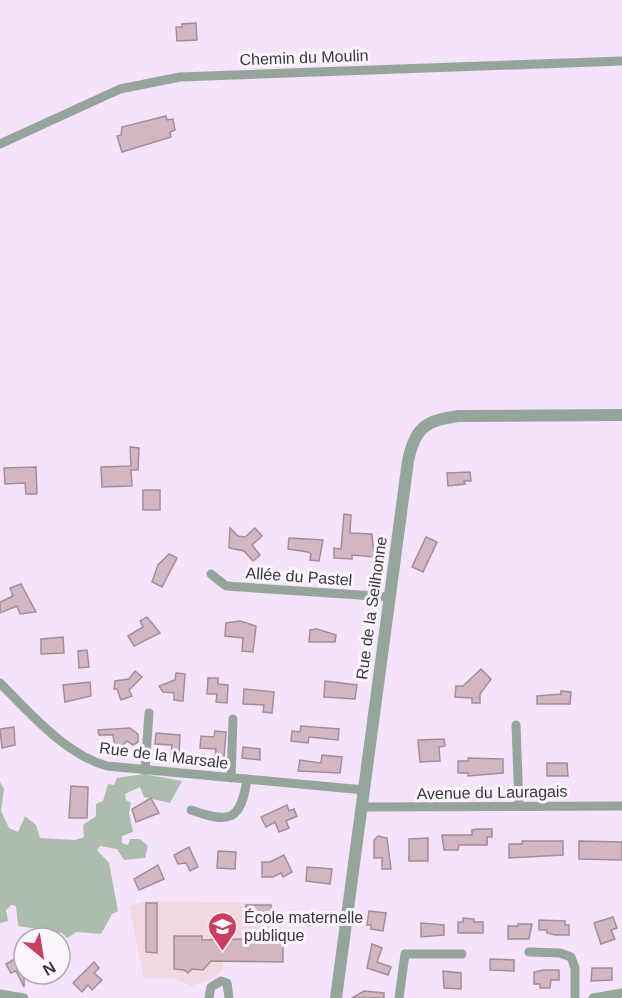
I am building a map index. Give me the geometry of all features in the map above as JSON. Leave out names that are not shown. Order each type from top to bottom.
[{"type":"street","name":"Chemin du Moulin","points":[[0,144],[120,89],[180,77],[622,62]]},
{"type":"street","name":"Rue de la Seilhonne","points":[[336,998],[389,597],[413,440],[425,425],[434,420],[459,416],[622,415]]},
{"type":"street","name":"Allée du Pastel","points":[[210,574],[226,586],[389,597]]},
{"type":"street","name":"Rue de la Marsale","points":[[0,683],[80,756],[107,766],[364,790]]},
{"type":"street","points":[[145,770],[149,713]]},
{"type":"street","points":[[231,778],[233,719]]},
{"type":"street","points":[[516,725],[519,806]]},
{"type":"street","name":"Rue de la Marsale","points":[[191,810],[213,817],[230,816],[236,813],[242,808],[247,779]]},
{"type":"street","name":"Avenue du Lauragais","points":[[362,807],[622,806]]},
{"type":"street","points":[[529,952],[560,953],[570,957],[575,968],[575,998]]},
{"type":"street","points":[[399,998],[405,954],[462,954]]},
{"type":"street","points":[[209,998],[211,987],[221,981],[227,983],[229,998]]},
{"type":"street","points":[[593,998],[622,993]]},
{"type":"street","points":[[0,994],[24,998]]},
{"type":"shaded area","points":[[145,901],[271,903],[270,918],[282,919],[283,962],[223,961],[223,969],[203,983],[197,983],[194,987],[173,978],[144,979],[129,906]]},
{"type":"green space","points":[[144,774],[182,781],[170,803],[144,797],[140,787],[125,794],[126,800],[131,803],[129,813],[133,832],[122,836],[122,843],[128,845],[130,839],[140,839],[148,846],[145,858],[124,860],[117,849],[100,846],[97,850],[109,863],[118,911],[112,914],[101,934],[77,932],[72,935],[72,926],[18,926],[16,906],[11,905],[6,910],[8,921],[0,923],[0,782],[4,789],[1,811],[9,828],[18,832],[25,816],[36,825],[40,838],[75,840],[84,837],[83,825],[96,816],[96,804],[103,801],[108,784],[114,785],[117,778]]},
{"type":"building","points":[[196,23],[197,40],[177,41],[176,27]]},
{"type":"building","points":[[166,116],[167,120],[173,119],[175,130],[170,132],[171,137],[122,152],[117,136],[121,135],[122,127]]},
{"type":"building","points":[[130,447],[139,448],[138,470],[131,470],[132,486],[102,487],[101,467],[131,466]]},
{"type":"building","points":[[36,467],[37,494],[26,494],[25,483],[5,484],[4,468]]},
{"type":"building","points":[[470,472],[471,481],[448,486],[447,473]]},
{"type":"building","points":[[143,490],[160,490],[160,510],[143,510]]},
{"type":"building","points":[[344,514],[351,515],[350,533],[372,534],[374,557],[352,555],[352,559],[334,558],[334,548],[341,549]]},
{"type":"building","points":[[230,528],[238,536],[245,537],[255,528],[262,536],[252,545],[260,555],[253,561],[244,551],[229,548]]},
{"type":"building","points":[[426,537],[437,542],[423,572],[412,567]]},
{"type":"building","points":[[289,538],[323,540],[319,561],[310,560],[311,554],[308,552],[288,549]]},
{"type":"building","points":[[169,554],[177,558],[162,587],[152,582],[158,565]]},
{"type":"building","points":[[21,584],[36,612],[20,614],[17,606],[0,613],[0,602],[13,596],[10,588]]},
{"type":"building","points":[[147,617],[160,633],[134,646],[128,636],[143,627],[140,621]]},
{"type":"building","points":[[240,621],[256,626],[253,652],[242,651],[243,638],[225,636],[226,623]]},
{"type":"building","points":[[317,629],[336,635],[335,642],[309,642],[310,630]]},
{"type":"building","points":[[63,637],[64,653],[41,654],[41,639]]},
{"type":"building","points":[[87,650],[89,667],[79,668],[78,651]]},
{"type":"building","points":[[481,669],[491,679],[480,694],[480,703],[472,703],[472,698],[455,697],[456,686],[463,686]]},
{"type":"building","points":[[135,671],[142,677],[129,690],[132,696],[121,700],[117,689],[114,689],[115,681],[129,679]]},
{"type":"building","points":[[176,673],[185,674],[183,701],[174,700],[174,693],[163,692],[159,686],[175,680]]},
{"type":"building","points":[[208,678],[218,678],[218,684],[228,685],[227,703],[216,702],[217,694],[207,694]]},
{"type":"building","points":[[325,681],[357,685],[355,699],[324,697]]},
{"type":"building","points":[[90,682],[91,696],[65,702],[63,685]]},
{"type":"building","points":[[244,689],[274,692],[272,713],[263,712],[264,705],[243,704]]},
{"type":"building","points":[[561,691],[571,692],[570,704],[537,704],[537,696],[561,694]]},
{"type":"building","points":[[301,726],[339,729],[338,740],[309,737],[308,743],[291,741],[292,731],[300,732]]},
{"type":"building","points":[[14,727],[15,745],[2,748],[0,729]]},
{"type":"building","points":[[130,728],[138,734],[138,742],[133,745],[127,741],[122,746],[115,746],[113,735],[99,735],[98,730]]},
{"type":"building","points":[[215,731],[226,732],[224,758],[215,757],[216,749],[200,748],[201,736],[214,737]]},
{"type":"building","points":[[156,733],[180,735],[179,757],[171,756],[172,745],[155,744]]},
{"type":"building","points":[[444,739],[445,746],[439,747],[440,761],[420,762],[418,740]]},
{"type":"building","points":[[243,747],[260,749],[260,760],[242,758]]},
{"type":"building","points":[[322,755],[342,757],[340,773],[298,771],[300,760],[321,763]]},
{"type":"building","points":[[468,758],[503,759],[503,773],[468,776],[468,773],[458,773],[458,761],[468,761]]},
{"type":"building","points":[[547,763],[567,763],[568,776],[547,776]]},
{"type":"building","points":[[71,786],[88,787],[87,818],[69,818]]},
{"type":"building","points":[[151,798],[159,813],[136,822],[132,809]]},
{"type":"building","points":[[287,805],[289,811],[294,809],[297,816],[286,821],[289,828],[279,832],[275,822],[266,827],[261,817]]},
{"type":"building","points":[[492,829],[492,837],[487,837],[487,845],[459,845],[458,850],[444,850],[442,835],[472,835],[472,830]]},
{"type":"building","points":[[378,836],[387,838],[391,869],[382,869],[382,858],[374,858],[374,840]]},
{"type":"building","points":[[428,838],[428,861],[409,861],[409,839]]},
{"type":"building","points":[[522,841],[563,841],[563,855],[509,858],[509,844],[522,844]]},
{"type":"building","points":[[579,841],[622,842],[622,860],[579,859]]},
{"type":"building","points":[[189,847],[198,867],[190,871],[186,863],[178,864],[174,855]]},
{"type":"building","points":[[218,851],[236,852],[235,869],[217,868]]},
{"type":"building","points":[[284,855],[292,872],[283,877],[281,873],[273,877],[262,877],[262,862],[270,862]]},
{"type":"building","points":[[158,865],[164,879],[139,890],[134,879]]},
{"type":"building","points":[[307,867],[332,869],[330,884],[306,881]]},
{"type":"building","points":[[146,903],[157,903],[157,953],[146,952]]},
{"type":"building","points":[[246,905],[271,905],[270,918],[246,918]]},
{"type":"building","points":[[369,911],[386,913],[383,931],[371,929],[371,925],[367,925]]},
{"type":"building","points":[[613,917],[617,928],[611,930],[615,939],[601,944],[594,923]]},
{"type":"building","points":[[463,918],[483,922],[483,933],[458,933],[458,922],[463,922]]},
{"type":"building","points":[[539,920],[565,921],[565,925],[569,925],[569,935],[555,935],[547,933],[547,930],[539,930]]},
{"type":"building","points":[[421,923],[444,925],[444,935],[421,937]]},
{"type":"building","points":[[518,924],[532,924],[529,939],[508,939],[508,926],[518,926]]},
{"type":"building","points":[[174,936],[202,936],[202,940],[283,938],[283,962],[211,961],[203,970],[192,969],[188,973],[174,969]]},
{"type":"building","points":[[372,944],[382,948],[377,962],[391,967],[388,975],[367,968]]},
{"type":"building","points":[[490,959],[514,960],[514,971],[490,970]]},
{"type":"building","points":[[12,961],[12,973],[11,973],[6,964]]},
{"type":"building","points":[[94,962],[99,968],[94,973],[102,980],[92,990],[88,985],[82,992],[73,983]]},
{"type":"building","points":[[592,968],[612,968],[612,980],[591,981]]},
{"type":"building","points":[[559,970],[559,980],[551,980],[550,988],[540,988],[540,984],[534,984],[534,972]]},
{"type":"building","points":[[443,971],[461,973],[461,989],[444,988]]},
{"type":"building","points":[[364,991],[384,993],[384,998],[352,998]]},
{"type":"place","name":"École maternelle publique","points":[[223,952]]}]
